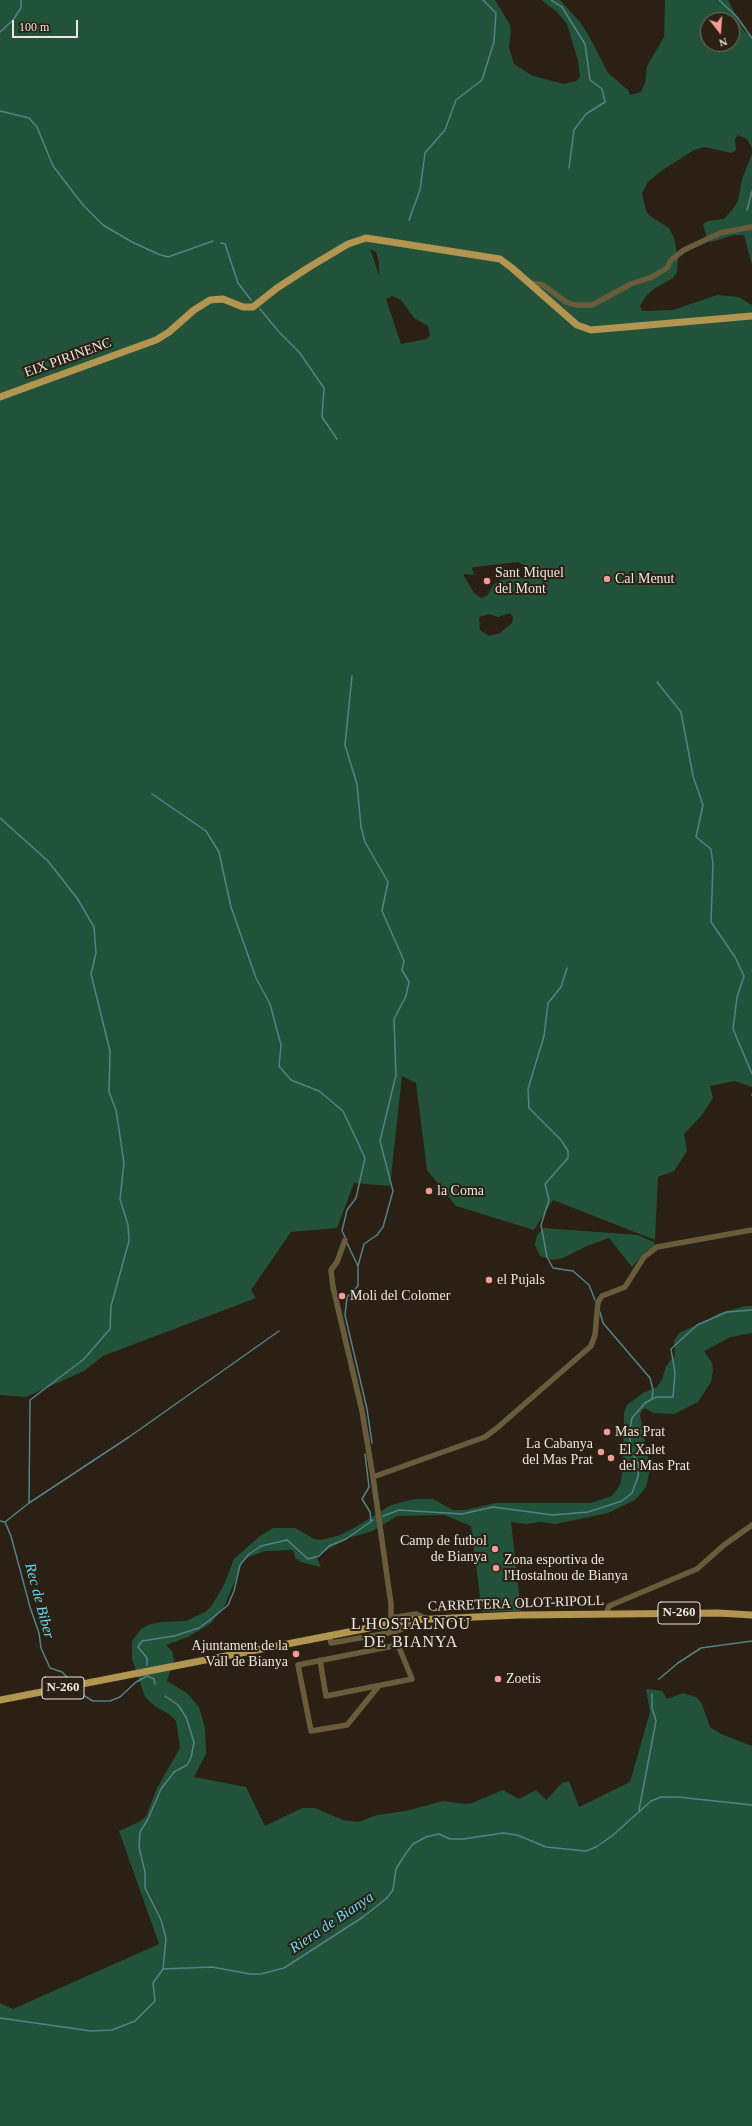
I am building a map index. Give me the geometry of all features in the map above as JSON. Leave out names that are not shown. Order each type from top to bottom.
[{"type":"main road","name":"EIX PIRINENC","points":[[0,398],[163,336],[194,310],[210,300],[223,299],[243,307],[253,307],[298,274],[348,244],[366,238],[492,257],[506,263],[529,283]]},
{"type":"main road","points":[[529,283],[577,325],[590,330],[752,316]]},
{"type":"main road","name":"CARRETERA OLOT-RIPOLL","points":[[0,1700],[329,1635],[392,1621],[606,1614],[729,1613],[752,1615]]},
{"type":"street","points":[[529,283],[543,285],[566,302],[576,305],[592,305],[631,284],[652,277],[667,268],[671,260],[684,250],[720,233],[752,227]]},
{"type":"street","points":[[374,1477],[485,1437],[497,1428],[591,1346],[595,1335],[598,1302],[602,1296],[625,1287],[644,1257],[657,1247],[752,1230]]},
{"type":"street","points":[[320,1660],[326,1696],[412,1679],[396,1638],[392,1632],[392,1621],[374,1477],[362,1411],[331,1270],[337,1262],[345,1240]]},
{"type":"street","points":[[606,1614],[609,1606],[698,1569],[724,1545],[752,1525]]},
{"type":"street","points":[[392,1621],[416,1614],[428,1619]]},
{"type":"street","points":[[329,1635],[331,1643],[392,1632],[413,1625],[418,1619]]},
{"type":"street","points":[[392,1621],[398,1630],[396,1638]]},
{"type":"street","points":[[378,1686],[348,1724],[311,1731],[298,1665],[398,1645]]},
{"type":"green space","points":[[0,0],[495,0],[510,25],[511,31],[509,47],[514,64],[533,76],[564,84],[576,81],[580,77],[578,61],[567,24],[557,12],[541,0],[560,0],[580,22],[608,73],[628,90],[630,95],[641,92],[645,83],[647,66],[664,37],[665,0],[728,0],[734,12],[700,12],[700,52],[740,52],[740,23],[744,31],[752,37],[752,148],[747,139],[738,135],[735,139],[736,150],[731,153],[705,147],[694,150],[661,171],[648,182],[642,193],[646,211],[650,216],[669,228],[674,238],[678,258],[677,273],[673,278],[654,289],[646,296],[640,306],[642,311],[673,310],[717,295],[739,297],[752,305],[752,1087],[735,1081],[710,1086],[713,1098],[701,1116],[684,1134],[687,1151],[674,1171],[658,1177],[655,1240],[553,1200],[534,1230],[456,1206],[427,1170],[416,1083],[402,1076],[390,1186],[354,1183],[337,1228],[291,1232],[251,1290],[256,1298],[103,1356],[84,1371],[26,1397],[0,1395]],"holes":[[[370,249],[376,252],[379,262],[379,275]],[[392,296],[401,300],[414,318],[428,326],[430,335],[427,339],[401,344],[386,299]],[[518,562],[528,567],[527,577],[500,580],[493,585],[488,595],[481,598],[474,593],[464,576],[464,574],[474,575],[472,568]],[[510,613],[513,617],[512,623],[500,633],[489,636],[480,630],[479,617],[489,614],[498,617]]]},
{"type":"green space","points":[[752,154],[752,265],[744,235],[734,235],[711,242],[707,239],[703,224],[708,221],[724,219],[732,210],[738,201],[742,179]]},
{"type":"green space","points":[[544,1228],[638,1235],[654,1242],[655,1246],[646,1251],[632,1267],[609,1238],[587,1246],[563,1258],[553,1260],[540,1256],[535,1245],[537,1235]]},
{"type":"green space","points":[[746,1306],[752,1306],[752,1333],[731,1337],[704,1351],[712,1363],[713,1371],[711,1382],[698,1402],[674,1414],[653,1413],[645,1408],[642,1411],[640,1415],[650,1469],[646,1487],[635,1500],[608,1513],[556,1524],[541,1522],[526,1524],[511,1522],[521,1611],[482,1612],[471,1526],[444,1515],[397,1516],[373,1531],[348,1538],[316,1556],[321,1567],[301,1562],[295,1558],[293,1550],[265,1551],[244,1559],[224,1607],[210,1624],[188,1637],[166,1645],[172,1651],[174,1660],[167,1681],[187,1693],[199,1707],[205,1728],[206,1754],[194,1777],[246,1787],[265,1826],[302,1808],[315,1808],[343,1820],[358,1822],[377,1815],[406,1811],[443,1801],[465,1804],[472,1803],[503,1790],[519,1799],[536,1790],[546,1800],[562,1783],[569,1781],[579,1807],[630,1782],[650,1712],[646,1689],[662,1691],[667,1699],[683,1693],[696,1697],[701,1702],[710,1727],[721,1734],[752,1746],[752,2126],[0,2126],[0,2003],[13,2009],[159,1944],[119,1831],[139,1822],[146,1816],[157,1788],[180,1748],[176,1721],[169,1714],[156,1707],[145,1697],[132,1659],[132,1641],[141,1629],[148,1625],[161,1622],[186,1621],[205,1612],[210,1608],[223,1587],[234,1559],[260,1536],[273,1528],[295,1528],[314,1539],[321,1540],[340,1535],[354,1528],[391,1505],[414,1499],[433,1499],[453,1510],[465,1510],[496,1503],[591,1503],[612,1496],[620,1485],[623,1468],[624,1413],[627,1405],[643,1393],[657,1387],[662,1380],[666,1366],[675,1355],[674,1341],[679,1333],[710,1319],[719,1313]]},
{"type":"waterway","points":[[0,32],[13,20],[21,8],[21,0]]},
{"type":"waterway","points":[[409,220],[420,190],[425,153],[445,130],[456,100],[482,80],[494,42],[496,13],[483,0]]},
{"type":"waterway","points":[[551,0],[562,7],[585,44],[590,80],[602,89],[605,102],[586,114],[574,130],[569,168]]},
{"type":"waterway","points":[[719,0],[737,17],[752,38]]},
{"type":"waterway","points":[[0,111],[29,118],[37,127],[53,166],[83,205],[103,225],[132,242],[168,257],[213,241]]},
{"type":"waterway","points":[[747,210],[752,191]]},
{"type":"waterway","points":[[221,243],[225,244],[238,283],[251,300]]},
{"type":"waterway","points":[[260,309],[279,332],[299,352],[324,388],[322,417],[337,439]]},
{"type":"waterway","points":[[352,676],[345,745],[357,784],[361,827],[365,842],[388,882],[382,911],[404,961],[402,970],[409,982],[406,996],[394,1019],[396,1075],[380,1141],[393,1191],[383,1227],[377,1235],[364,1244],[358,1266]]},
{"type":"waterway","points":[[657,682],[681,712],[693,776],[703,805],[696,837],[711,849],[713,864],[711,922],[735,957],[744,976],[737,997],[733,1029],[752,1074]]},
{"type":"waterway","points":[[152,794],[206,831],[219,852],[231,907],[256,978],[270,1004],[281,1045],[279,1066],[291,1080],[319,1091],[343,1111],[365,1158],[356,1198],[347,1210],[342,1231],[345,1237]]},
{"type":"waterway","points":[[0,818],[48,861],[77,898],[94,927],[96,953],[91,974],[110,1051],[109,1092],[116,1110],[124,1163],[120,1199],[128,1225],[129,1241],[111,1306],[110,1329],[84,1359],[30,1400],[29,1503],[5,1522]]},
{"type":"waterway","points":[[567,968],[561,987],[548,1003],[544,1036],[528,1089],[529,1108],[561,1140],[568,1151],[568,1158],[545,1184],[549,1200],[541,1225],[547,1257],[553,1268],[573,1271],[589,1285],[595,1300]]},
{"type":"waterway","points":[[346,1241],[358,1266],[358,1286],[347,1297],[345,1315],[367,1409],[372,1443]]},
{"type":"waterway","points":[[383,1516],[399,1510],[462,1514],[493,1507],[553,1515],[588,1512],[622,1501],[632,1493],[638,1477],[639,1465],[632,1453],[629,1433],[632,1418],[645,1403],[656,1397],[673,1397],[675,1373],[671,1349],[697,1325],[727,1312],[752,1310]]},
{"type":"waterway","points":[[600,1312],[603,1323],[650,1378],[653,1390],[652,1398]]},
{"type":"waterway","points":[[29,1503],[129,1437],[279,1331]]},
{"type":"waterway","points":[[365,1454],[369,1487],[362,1499],[370,1512],[371,1521]]},
{"type":"waterway","points":[[147,1665],[147,1658],[138,1647],[142,1641],[174,1636],[199,1628],[211,1619],[228,1605],[234,1591],[240,1565],[249,1554],[261,1546],[287,1540],[308,1559],[319,1556],[329,1546],[346,1539],[373,1520]]},
{"type":"waterway","name":"Rec de Biber","points":[[0,1521],[5,1522],[11,1536],[30,1607],[39,1633],[41,1648],[50,1668],[62,1672],[68,1678]]},
{"type":"waterway","points":[[659,1679],[678,1663],[701,1648],[752,1641]]},
{"type":"waterway","points":[[81,1694],[93,1701],[110,1701],[120,1697],[136,1682],[147,1676],[154,1679],[155,1684]]},
{"type":"waterway","points":[[639,1810],[656,1721],[652,1708],[652,1694]]},
{"type":"waterway","points":[[163,1969],[166,1938],[161,1920],[145,1888],[145,1872],[139,1847],[140,1832],[148,1819],[161,1789],[174,1772],[187,1765],[191,1758],[194,1742],[186,1717],[178,1705],[165,1696]]},
{"type":"waterway","name":"Riera de Bianya","points":[[0,2018],[91,2031],[112,2030],[135,2021],[155,2001],[153,1983],[163,1969],[212,1967],[250,1974],[261,1974],[284,1968],[363,1917],[387,1898],[393,1890],[396,1869],[404,1856],[413,1844],[426,1837],[439,1834],[450,1839],[463,1839],[503,1833],[517,1835],[546,1847],[586,1851],[596,1847],[612,1836],[651,1801],[661,1797],[678,1797],[752,1805]]},
{"type":"place","name":"Cal Menut","points":[[607,579]]},
{"type":"place","name":"Sant Miquel del Mont","points":[[487,581]]},
{"type":"place","name":"la Coma","points":[[429,1191]]},
{"type":"place","name":"el Pujals","points":[[489,1280]]},
{"type":"place","name":"Moli del Colomer","points":[[342,1296]]},
{"type":"place","name":"Mas Prat","points":[[607,1432]]},
{"type":"place","name":"La Cabanya del Mas Prat","points":[[601,1452]]},
{"type":"place","name":"El Xalet del Mas Prat","points":[[611,1458]]},
{"type":"place","name":"Camp de futbol de Bianya","points":[[495,1549]]},
{"type":"place","name":"Zona esportiva de l'Hostalnou de Bianya","points":[[496,1568]]},
{"type":"place","name":"Ajuntament de la Vall de Bianya","points":[[296,1654]]},
{"type":"place","name":"Zoetis","points":[[498,1679]]},
{"type":"district","name":"L'HOSTALNOU DE BIANYA","points":[[411,1634]]}]
